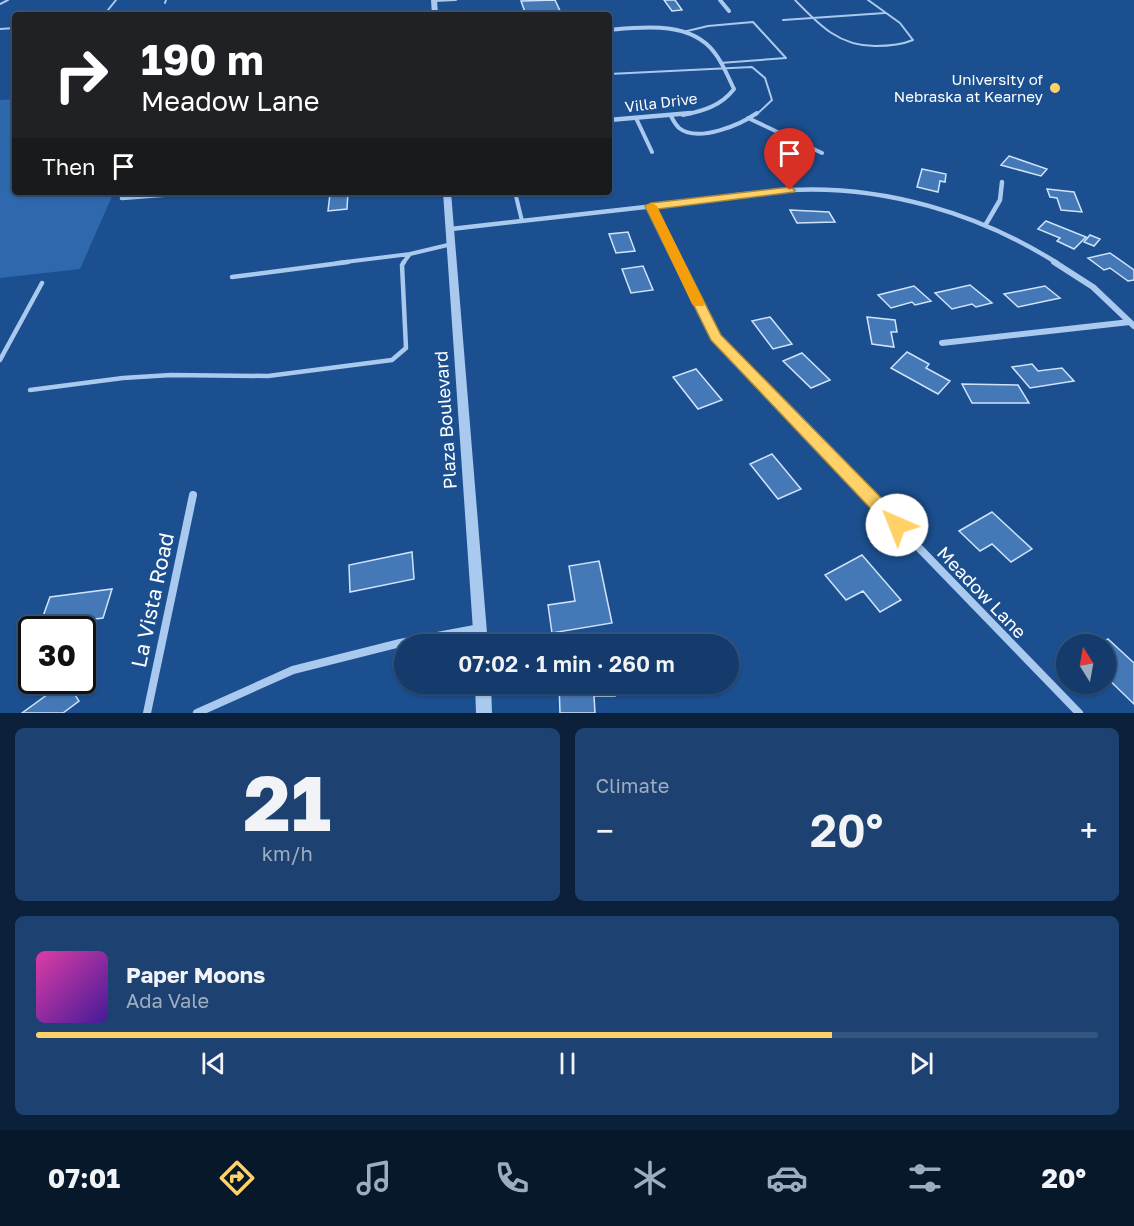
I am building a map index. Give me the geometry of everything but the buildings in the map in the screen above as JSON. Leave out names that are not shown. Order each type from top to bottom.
[{"type":"street","points":[[720,0],[729,10]]},
{"type":"street","name":"Villa Drive","points":[[612,30],[644,28],[694,36],[706,43],[734,89],[731,97],[720,104],[693,113],[612,120]]},
{"type":"street","points":[[986,224],[1000,203],[1003,194],[1002,182]]},
{"type":"street","points":[[450,229],[790,190],[849,191],[909,200],[986,224],[1031,247],[1093,287],[1132,324]]},
{"type":"street","points":[[122,198],[162,195]]},
{"type":"street","name":"Plaza Boulevard","points":[[447,195],[480,634]]},
{"type":"street","name":"Meadow Lane","points":[[651,206],[715,337],[1079,713]]},
{"type":"street","points":[[942,343],[1132,324]]},
{"type":"street","name":"La Vista Road","points":[[147,713],[193,495]]},
{"type":"street","points":[[197,713],[293,670],[400,643],[480,628]]},
{"type":"street","points":[[483,694],[484,713]]},
{"type":"lane","points":[[0,4],[8,0]]},
{"type":"lane","points":[[106,12],[116,0]]},
{"type":"lane","points":[[434,1],[456,0]]},
{"type":"lane","points":[[795,0],[829,34],[848,44],[894,45],[913,40],[908,31],[868,0]]},
{"type":"lane","points":[[783,20],[885,13]]},
{"type":"lane","points":[[612,75],[786,58],[753,22],[708,26],[680,33]]},
{"type":"lane","points":[[671,116],[679,128],[694,135],[719,131],[755,115],[772,100],[765,78],[752,67],[721,65]]},
{"type":"lane","points":[[636,118],[652,152]]},
{"type":"lane","points":[[748,118],[822,153]]},
{"type":"lane","points":[[517,195],[522,221]]},
{"type":"lane","points":[[232,277],[410,254],[452,244]]},
{"type":"lane","points":[[30,390],[135,377],[268,376],[392,360],[406,348],[402,265],[410,254]]},
{"type":"lane","points":[[0,360],[42,283]]},
{"type":"shaded area","points":[[12,99],[12,195],[113,195],[80,269],[0,278],[0,100]]},
{"type":"slow traffic","points":[[652,206],[699,304]]},
{"type":"place","name":"University of Nebraska at Kearney","points":[[1055,88]]},
{"type":"route","points":[[790,190],[651,206],[715,337],[897,525]]}]
